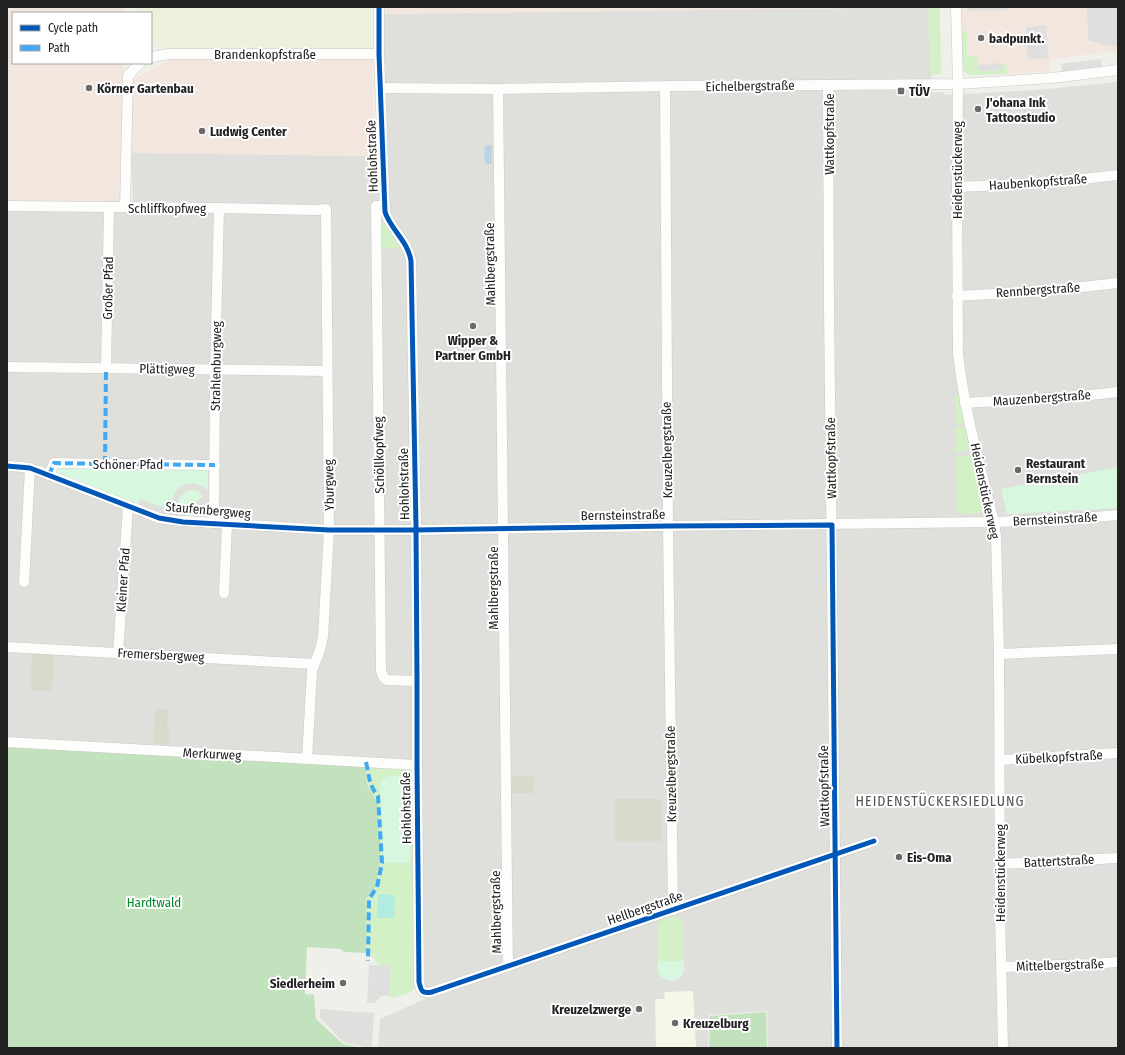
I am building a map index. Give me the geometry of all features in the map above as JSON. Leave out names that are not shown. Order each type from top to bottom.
[{"type":"street","name":"Hohlohstraße","points":[[379,7],[379,54],[385,212],[388,219],[409,250],[411,261],[416,530],[419,982],[423,992]]},
{"type":"street","name":"Heidenstückerweg","points":[[956,7],[958,84],[958,353],[965,403],[994,522],[996,536],[999,654],[1002,1048]]},
{"type":"street","name":"Brandenkopfstraße","points":[[152,56],[169,54],[379,54]]},
{"type":"street","points":[[125,207],[128,76],[139,64]]},
{"type":"street","name":"Eichelbergstraße","points":[[381,88],[498,89],[958,84],[1058,77],[1118,70]]},
{"type":"street","name":"Wattkopfstraße","points":[[828,85],[837,1048]]},
{"type":"street","name":"Kreuzelbergstraße","points":[[665,86],[668,526],[673,910]]},
{"type":"street","name":"Mahlbergstraße","points":[[498,89],[504,528],[504,724],[508,966]]},
{"type":"street","name":"Haubenkopfstraße","points":[[957,187],[1036,184],[1118,174]]},
{"type":"street","name":"Schliffkopfweg","points":[[7,206],[326,210]]},
{"type":"street","name":"Schöllkopfweg","points":[[385,206],[376,206],[382,675],[387,680],[417,681]]},
{"type":"street","name":"Großer Pfad","points":[[106,368],[109,207]]},
{"type":"street","name":"Strahlenburgweg","points":[[214,523],[215,370],[219,208]]},
{"type":"street","name":"Yburgweg","points":[[307,759],[311,678],[314,664],[324,637],[329,530],[326,210]]},
{"type":"street","name":"Rennbergstraße","points":[[957,296],[1046,291],[1118,283]]},
{"type":"street","name":"Plättigweg","points":[[7,367],[327,371]]},
{"type":"street","name":"Mauzenbergstraße","points":[[965,403],[1081,396],[1118,392]]},
{"type":"street","name":"Schöner Pfad","points":[[49,475],[54,463],[215,464]]},
{"type":"street","name":"Staufenbergweg","points":[[7,466],[30,468],[128,507],[159,518],[170,520],[329,530],[416,530]]},
{"type":"street","points":[[24,582],[30,468]]},
{"type":"street","name":"Kleiner Pfad","points":[[118,648],[128,507]]},
{"type":"street","name":"Bernsteinstraße","points":[[416,530],[994,522],[1071,519],[1118,515]]},
{"type":"street","name":"Staufenbergweg","points":[[224,593],[227,524]]},
{"type":"street","name":"Fremersbergweg","points":[[7,647],[118,648],[314,664]]},
{"type":"street","points":[[999,654],[1118,649]]},
{"type":"street","name":"Merkurweg","points":[[7,742],[417,765]]},
{"type":"street","name":"Kübelkopfstraße","points":[[1000,760],[1118,753]]},
{"type":"street","name":"Hellbergstraße","points":[[423,992],[432,992],[874,841]]},
{"type":"street","name":"Battertstraße","points":[[1000,864],[1118,858]]},
{"type":"street","name":"Mittelbergstraße","points":[[1001,967],[1118,962]]},
{"type":"shaded area","points":[[7,7],[123,7],[123,12],[12,12],[12,64],[123,64],[122,202],[7,201]]},
{"type":"shaded area","points":[[137,7],[371,7],[372,50],[164,49],[152,44],[152,12],[137,12]]},
{"type":"shaded area","points":[[387,7],[955,7],[387,14]]},
{"type":"shaded area","points":[[930,7],[932,92],[942,92],[946,95],[1036,90],[1118,81],[1118,1048],[768,1048],[767,1011],[709,1015],[708,1048],[378,1048],[380,1019],[425,999],[422,760],[7,738],[7,210],[133,212],[131,153],[380,156],[376,14]]},
{"type":"shaded area","points":[[961,7],[1118,7],[1118,51],[1050,59],[1050,71],[1008,74],[969,74],[962,68]]},
{"type":"shaded area","points":[[967,7],[1008,7],[1008,10],[967,11]]},
{"type":"shaded area","points":[[1087,7],[1118,7],[1118,47],[1108,46],[1088,40]]},
{"type":"shaded area","points":[[1046,25],[1048,58],[1028,60],[1026,27]]},
{"type":"shaded area","points":[[172,58],[373,60],[373,156],[131,153],[133,80]]},
{"type":"shaded area","points":[[1101,59],[1102,68],[1062,73],[1061,64]]},
{"type":"shaded area","points":[[1002,63],[1002,70],[979,71],[978,65]]},
{"type":"shaded area","points":[[492,145],[492,164],[485,163],[484,154],[485,146]]},
{"type":"shaded area","points":[[142,196],[210,196],[210,203],[142,202]]},
{"type":"shaded area","points":[[229,196],[278,197],[278,204],[228,203]]},
{"type":"shaded area","points":[[140,499],[173,510],[173,517],[159,514],[139,506]]},
{"type":"shaded area","points":[[32,654],[54,655],[52,691],[30,690]]},
{"type":"shaded area","points":[[156,709],[168,710],[167,726],[170,727],[169,744],[153,743]]},
{"type":"shaded area","points":[[1118,758],[1118,765],[1022,770],[1022,764]]},
{"type":"shaded area","points":[[512,776],[534,777],[534,793],[512,793]]},
{"type":"shaded area","points":[[615,799],[661,799],[662,841],[615,842]]},
{"type":"shaded area","points":[[1118,863],[1118,869],[1023,874],[1023,868]]},
{"type":"shaded area","points":[[378,894],[395,895],[394,918],[377,918]]},
{"type":"shaded area","points":[[369,965],[391,966],[389,996],[381,996],[375,1003],[367,1003]]},
{"type":"shaded area","points":[[1118,966],[1118,972],[1027,978],[1027,971]]},
{"type":"shaded area","name":"Kreuzelburg","points":[[693,991],[696,1047],[656,1048],[655,999],[665,999],[664,992]]},
{"type":"shaded area","points":[[320,1009],[374,1013],[372,1048],[344,1043],[320,1018]]},
{"type":"green space","points":[[928,7],[940,7],[941,74],[930,75]]},
{"type":"green space","points":[[961,31],[967,31],[967,56],[977,57],[979,71],[1002,69],[1002,63],[1004,63],[1006,65],[1007,74],[969,75],[966,73],[962,68]]},
{"type":"green space","points":[[383,221],[401,248],[382,248]]},
{"type":"green space","points":[[955,395],[960,395],[966,423],[955,423]]},
{"type":"green space","points":[[966,426],[972,450],[956,452],[955,427]]},
{"type":"green space","points":[[972,455],[984,505],[977,514],[957,513],[956,457]]},
{"type":"green space","points":[[57,467],[208,470],[208,490],[194,483],[182,485],[177,489],[174,495],[173,510],[140,499],[139,506],[55,473]]},
{"type":"green space","points":[[1118,467],[1118,508],[1007,514],[1001,489]]},
{"type":"green space","points":[[190,490],[198,491],[203,496],[194,504],[202,513],[197,517],[186,515],[181,511],[179,505],[179,500],[183,494]]},
{"type":"green space","name":"Hardtwald","points":[[7,746],[364,766],[367,784],[378,803],[380,839],[380,861],[376,886],[366,899],[366,953],[344,952],[341,949],[307,947],[305,994],[314,995],[316,1019],[343,1044],[363,1048],[7,1048]]},
{"type":"green space","points":[[364,766],[408,768],[412,776],[415,986],[408,993],[391,998],[389,996],[390,966],[378,965],[374,958],[366,953],[366,899],[376,886],[380,861],[380,839],[378,803],[367,784]]},
{"type":"green space","points":[[389,776],[403,776],[401,806],[409,806],[406,842],[411,843],[410,863],[384,863],[380,784],[382,779]]},
{"type":"green space","points":[[675,916],[683,922],[684,961],[658,961],[657,925],[662,920]]},
{"type":"green space","points":[[658,961],[684,961],[683,974],[675,980],[664,979],[658,972]]},
{"type":"green space","points":[[766,1012],[767,1048],[709,1048],[710,1016]]},
{"type":"marked path","points":[[105,464],[106,368]]},
{"type":"marked path","points":[[49,475],[54,463],[215,465]]},
{"type":"marked path","points":[[366,762],[371,784],[378,796],[382,863],[377,887],[369,899],[368,961]]},
{"type":"cycle path","points":[[379,7],[379,54],[385,212],[391,224],[407,247],[411,261],[416,526],[419,982],[421,990],[426,993],[432,992],[874,841]]},
{"type":"cycle path","points":[[7,466],[30,468],[159,518],[183,522],[329,530],[832,525],[837,1048]]},
{"type":"place","name":"badpunkt.","points":[[981,38]]},
{"type":"place","name":"Körner Gartenbau","points":[[89,88]]},
{"type":"place","name":"TÜV","points":[[901,91]]},
{"type":"place","name":"J'ohana Ink Tattoostudio","points":[[978,109]]},
{"type":"place","name":"Ludwig Center","points":[[202,131]]},
{"type":"place","name":"Wipper & Partner GmbH","points":[[473,326]]},
{"type":"place","name":"Restaurant Bernstein","points":[[1018,470]]},
{"type":"place","name":"Eis-Oma","points":[[899,857]]},
{"type":"place","name":"Siedlerheim","points":[[343,983]]},
{"type":"place","name":"Kreuzelzwerge","points":[[639,1009]]},
{"type":"place","name":"Kreuzelburg","points":[[675,1023]]},
{"type":"district","name":"HEIDENSTÜCKERSIEDLUNG","points":[[940,801]]}]
